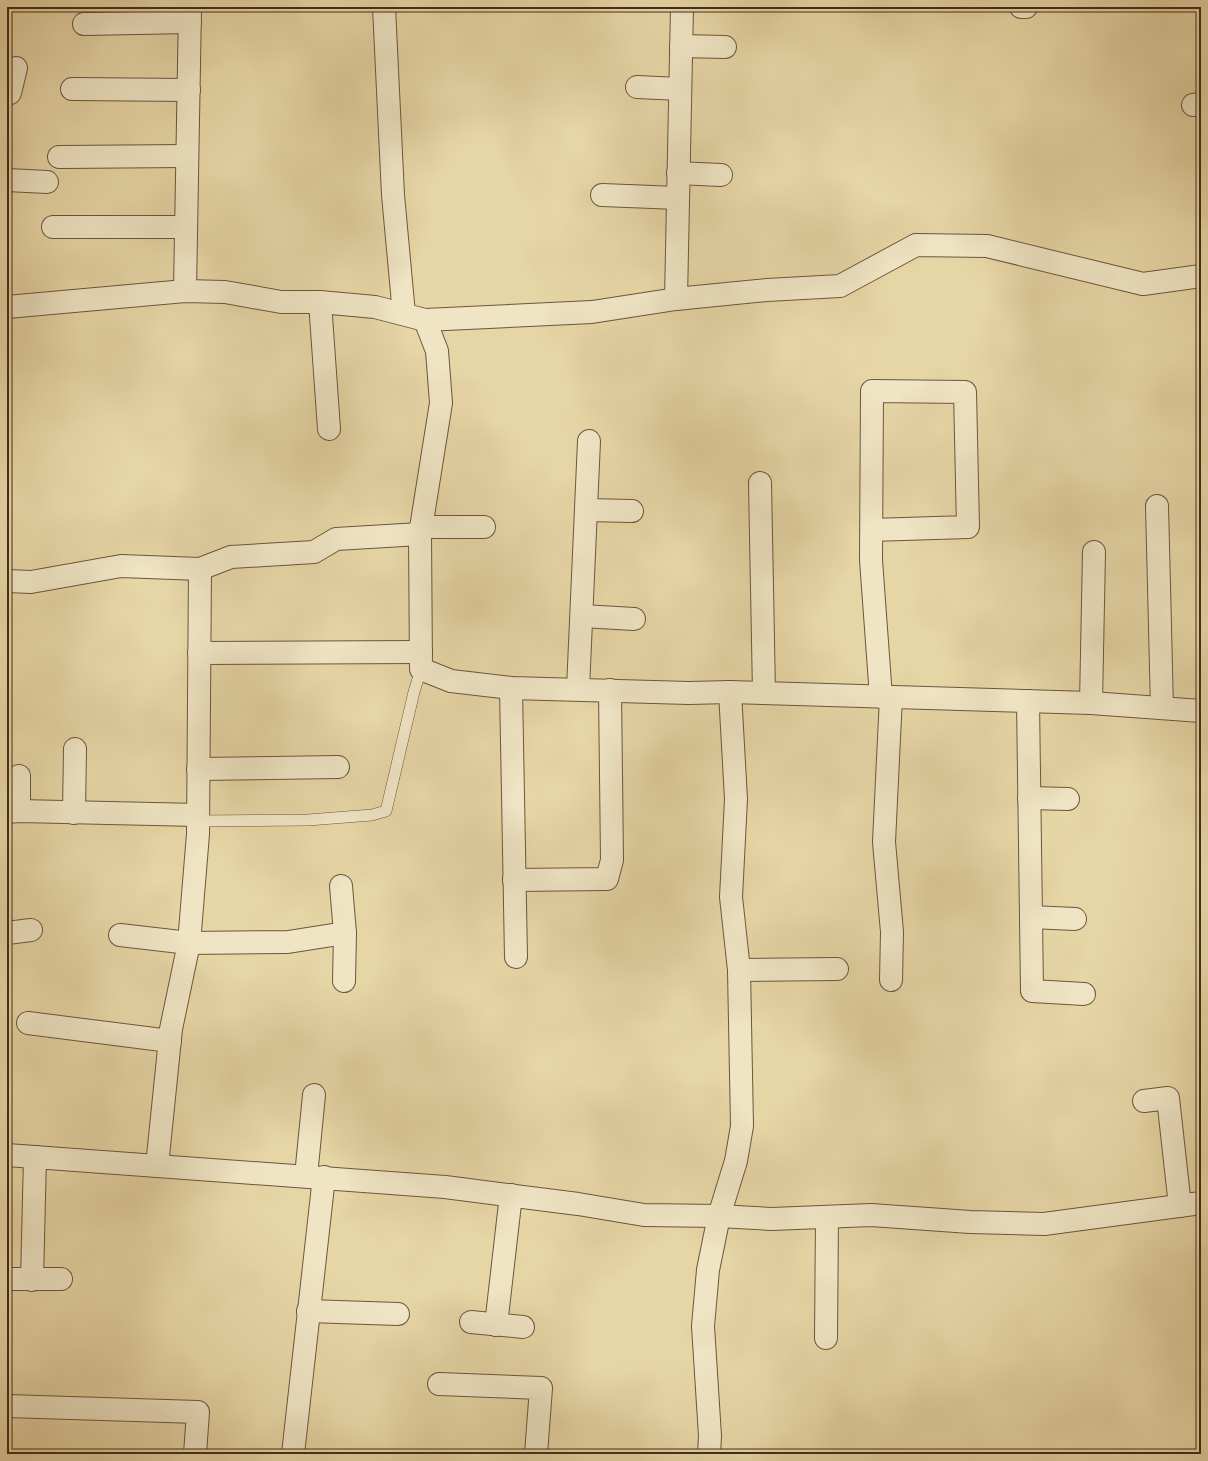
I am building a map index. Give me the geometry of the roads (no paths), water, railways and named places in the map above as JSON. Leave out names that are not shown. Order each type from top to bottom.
[{"type":"street","points":[[384,7],[393,195],[404,314]]},
{"type":"street","points":[[676,299],[682,7]]},
{"type":"street","points":[[1021,7],[1026,7]]},
{"type":"street","points":[[84,24],[190,15],[184,291]]},
{"type":"street","points":[[681,46],[725,47]]},
{"type":"street","points":[[7,93],[10,93],[16,68]]},
{"type":"street","points":[[637,87],[680,89]]},
{"type":"street","points":[[72,89],[189,90]]},
{"type":"street","points":[[59,157],[187,156]]},
{"type":"street","points":[[678,173],[721,175]]},
{"type":"street","points":[[7,180],[47,182]]},
{"type":"street","points":[[602,195],[678,198]]},
{"type":"street","points":[[53,227],[186,227]]},
{"type":"street","points":[[7,307],[184,291],[225,292],[281,302],[320,302],[376,307],[425,320],[592,312],[676,299],[767,290],[840,286],[916,245],[987,246],[1143,284],[1201,276]]},
{"type":"street","points":[[320,302],[328,429]]},
{"type":"street","points":[[421,661],[420,530],[441,403],[437,351],[425,320]]},
{"type":"street","points":[[871,530],[968,527],[965,392],[872,392],[871,530],[871,560],[886,697],[884,842],[892,932],[891,980]]},
{"type":"street","points":[[578,689],[589,441]]},
{"type":"street","points":[[760,483],[764,693]]},
{"type":"street","points":[[1157,506],[1162,708]]},
{"type":"street","points":[[586,510],[632,511]]},
{"type":"street","points":[[7,581],[31,582],[121,566],[200,570],[231,557],[314,552],[336,539],[420,530],[484,527]]},
{"type":"street","points":[[1092,703],[1094,552]]},
{"type":"street","points":[[157,1166],[171,1029],[189,943],[198,834],[200,570]]},
{"type":"street","points":[[582,616],[634,619]]},
{"type":"street","points":[[199,653],[421,661],[451,681],[510,688],[689,693],[730,692],[1092,703],[1201,711]]},
{"type":"street","points":[[510,688],[516,958]]},
{"type":"street","points":[[514,880],[607,879],[612,860],[610,690]]},
{"type":"street","points":[[709,1454],[710,1436],[703,1326],[708,1270],[719,1216],[736,1161],[742,1126],[739,970],[731,897],[736,799],[730,692]]},
{"type":"street","points":[[1028,701],[1032,991],[1084,994]]},
{"type":"street","points":[[74,813],[75,749]]},
{"type":"street","points":[[198,769],[338,767]]},
{"type":"street","points":[[19,776],[13,812],[198,818]]},
{"type":"street","points":[[1029,798],[1068,799]]},
{"type":"street","points":[[341,886],[345,933],[344,981]]},
{"type":"street","points":[[1031,917],[1075,919]]},
{"type":"street","points":[[7,933],[31,930]]},
{"type":"street","points":[[120,935],[189,943],[288,942],[345,933]]},
{"type":"street","points":[[739,970],[837,969]]},
{"type":"street","points":[[28,1023],[170,1041]]},
{"type":"street","points":[[293,1454],[308,1311],[315,1177],[314,1095]]},
{"type":"street","points":[[7,1155],[445,1187],[578,1204],[644,1215],[719,1216],[772,1220],[871,1215],[970,1222],[1044,1224],[1190,1205],[1168,1098],[1144,1101]]},
{"type":"street","points":[[32,1280],[35,1157]]},
{"type":"street","points":[[496,1325],[511,1195]]},
{"type":"street","points":[[826,1338],[827,1217]]},
{"type":"street","points":[[7,1279],[61,1279]]},
{"type":"street","points":[[308,1311],[398,1314]]},
{"type":"street","points":[[471,1322],[523,1327]]},
{"type":"street","points":[[439,1384],[541,1388],[536,1454]]},
{"type":"street","points":[[7,1406],[198,1412],[195,1454]]},
{"type":"lane","points":[[198,818],[308,820],[372,815],[386,811],[421,661]]}]
